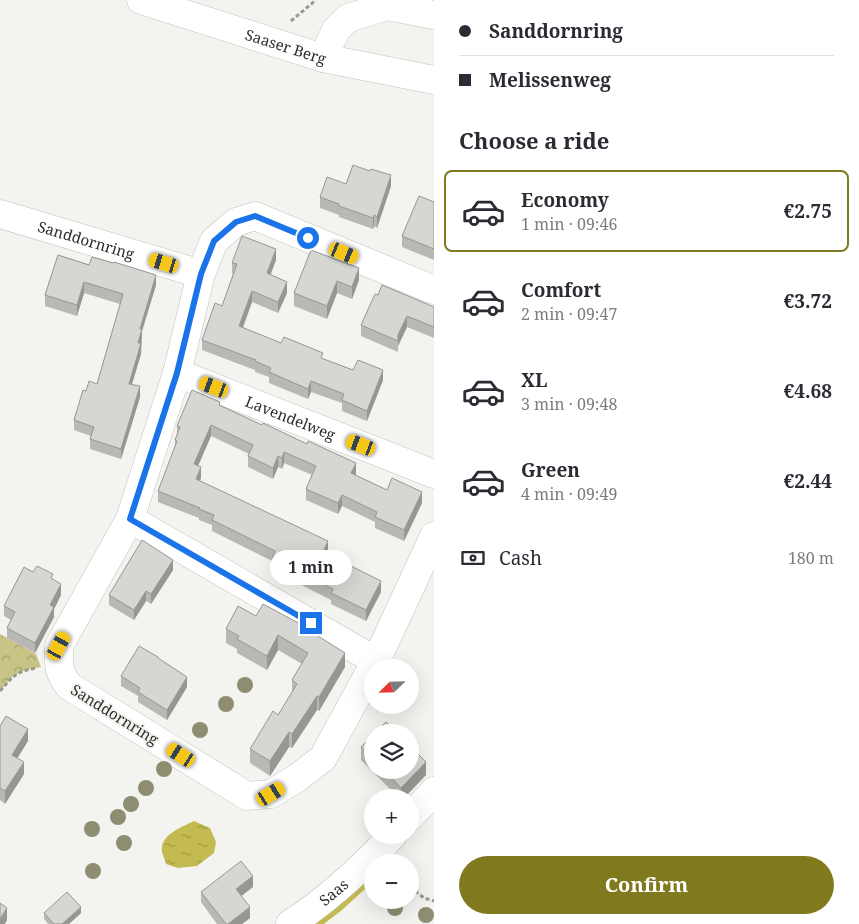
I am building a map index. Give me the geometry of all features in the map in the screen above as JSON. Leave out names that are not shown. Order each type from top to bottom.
[{"type":"street","name":"Saaser Berg","points":[[141,0],[323,58],[434,80]]},
{"type":"street","points":[[323,58],[336,30],[348,18],[387,6],[434,15]]},
{"type":"street","name":"Sanddornring","points":[[0,214],[201,274]]},
{"type":"street","points":[[59,667],[59,646],[130,519],[177,373],[201,274],[214,241],[236,222],[255,216],[434,290]]},
{"type":"street","name":"Lavendelweg","points":[[177,373],[434,474]]},
{"type":"street","points":[[130,519],[364,660]]},
{"type":"street","name":"Sanddornring","points":[[377,659],[434,536]]},
{"type":"street","name":"Sanddornring","points":[[59,667],[62,677],[69,686],[247,796],[271,794],[297,778],[323,758],[364,684]]},
{"type":"street","points":[[419,807],[434,791]]},
{"type":"street","name":"Saas","points":[[290,924],[310,911],[345,883],[385,844]]},
{"type":"path","points":[[291,22],[316,0]]},
{"type":"path","points":[[0,690],[12,677],[22,670],[59,667]]},
{"type":"path","points":[[419,894],[434,901]]},
{"type":"green space","points":[[0,634],[36,654],[41,667],[22,671],[12,677],[0,691]]},
{"type":"water","points":[[194,821],[210,828],[216,842],[214,853],[197,866],[178,868],[166,864],[162,852],[164,841],[172,832]]},
{"type":"building","points":[[353,165],[391,175],[377,217],[374,215],[373,218],[320,197],[327,177],[346,184]]},
{"type":"building","points":[[419,196],[434,202],[434,249],[402,236]]},
{"type":"building","points":[[242,236],[276,249],[267,273],[287,282],[278,302],[252,291],[239,326],[281,343],[284,337],[323,353],[321,358],[353,370],[358,360],[383,370],[367,411],[342,400],[344,394],[311,381],[308,389],[269,372],[271,368],[256,360],[202,340],[215,303],[222,306],[237,264],[232,263]]},
{"type":"building","points":[[311,250],[359,268],[352,287],[337,281],[327,306],[294,293]]},
{"type":"building","points":[[58,255],[89,265],[92,257],[156,275],[140,329],[142,329],[138,343],[141,343],[129,384],[140,386],[121,449],[90,439],[94,427],[74,420],[83,390],[86,391],[89,381],[97,384],[123,294],[84,282],[77,305],[45,295]]},
{"type":"building","points":[[382,285],[434,307],[434,327],[407,316],[398,335],[398,341],[361,325],[375,294],[378,295]]},
{"type":"building","points":[[192,390],[220,402],[219,405],[262,425],[263,423],[307,444],[308,441],[356,463],[351,473],[387,490],[392,478],[422,492],[404,530],[375,517],[377,512],[342,495],[338,503],[306,489],[316,466],[284,452],[282,458],[278,456],[273,468],[248,456],[253,445],[211,425],[194,464],[201,467],[196,479],[328,541],[323,552],[381,581],[366,610],[331,593],[333,589],[272,559],[275,551],[212,520],[214,515],[158,491],[177,441],[175,440],[180,427],[177,426]]},
{"type":"building","points":[[142,540],[173,560],[151,594],[146,591],[134,610],[109,595]]},
{"type":"building","points":[[37,566],[53,574],[51,578],[61,584],[50,605],[54,607],[35,643],[7,628],[15,612],[4,606],[24,567],[33,572]]},
{"type":"building","points":[[263,604],[304,626],[305,624],[320,633],[318,636],[345,653],[319,697],[317,696],[292,734],[289,732],[270,761],[250,749],[273,711],[278,715],[297,684],[292,680],[308,653],[278,635],[267,656],[237,639],[239,636],[226,629],[238,606],[256,616]]},
{"type":"building","points":[[139,646],[187,677],[167,710],[138,692],[140,688],[121,676]]},
{"type":"building","points":[[6,716],[28,729],[12,755],[24,762],[5,791],[0,788],[0,726]]},
{"type":"building","points":[[419,755],[426,762],[419,769]]},
{"type":"building","points":[[392,779],[410,779],[401,788]]},
{"type":"building","points":[[241,861],[253,876],[236,889],[250,907],[226,924],[201,892]]},
{"type":"building","points":[[67,892],[81,907],[62,924],[54,924],[44,913]]},
{"type":"building","points":[[0,903],[7,908],[0,919]]},
{"type":"waterway","points":[[318,924],[364,885]]},
{"type":"route","points":[[308,238],[255,216],[236,222],[214,241],[201,274],[177,373],[130,519],[311,623]]}]
